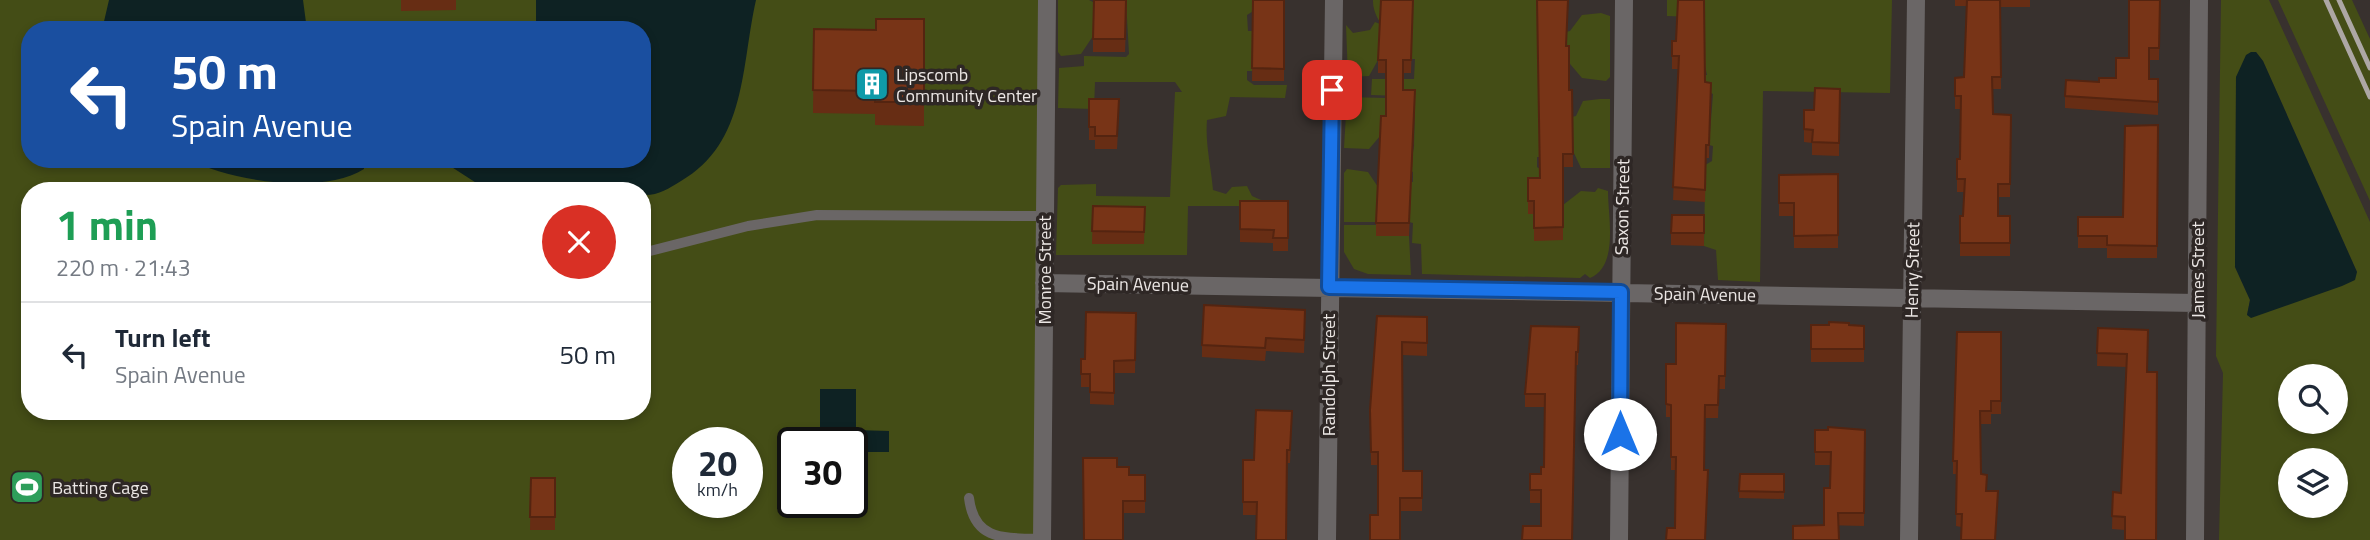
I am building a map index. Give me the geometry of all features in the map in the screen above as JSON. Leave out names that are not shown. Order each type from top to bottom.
[{"type":"street","name":"Monroe Street","points":[[1042,540],[1047,0]]},
{"type":"street","name":"Randolph Street","points":[[1327,540],[1334,0]]},
{"type":"street","name":"Saxon Street","points":[[1619,540],[1624,0]]},
{"type":"street","name":"Henry Street","points":[[1909,540],[1916,0]]},
{"type":"street","name":"James Street","points":[[2195,540],[2199,0]]},
{"type":"street","name":"Spain Avenue","points":[[1044,283],[2197,303]]},
{"type":"lane","points":[[651,251],[748,226],[817,215],[1044,216]]},
{"type":"lane","points":[[969,498],[972,522],[980,533],[992,538],[1042,540]]},
{"type":"green space","points":[[0,0],[1047,0],[1042,540],[0,540]]},
{"type":"green space","points":[[1058,0],[1089,0],[1095,3],[1093,36],[1081,54],[1061,56],[1058,52]]},
{"type":"green space","points":[[1126,0],[1259,0],[1263,5],[1247,15],[1248,31],[1252,31],[1252,71],[1247,71],[1247,80],[1254,85],[1287,85],[1285,98],[1230,97],[1226,116],[1207,120],[1207,146],[1213,190],[1226,194],[1232,187],[1247,186],[1252,196],[1261,200],[1260,206],[1188,206],[1187,255],[1056,255],[1058,188],[1061,185],[1096,184],[1096,196],[1170,197],[1175,92],[1182,92],[1175,82],[1095,82],[1094,109],[1058,108],[1059,68],[1084,66],[1084,56],[1126,57],[1129,54]]},
{"type":"green space","points":[[1373,0],[1550,0],[1537,13],[1540,157],[1537,157],[1537,167],[1553,179],[1528,191],[1528,213],[1534,214],[1563,240],[1563,205],[1581,191],[1595,192],[1598,188],[1608,191],[1610,240],[1605,263],[1599,272],[1590,278],[1585,274],[1580,278],[1422,274],[1421,244],[1412,243],[1413,223],[1409,222],[1410,182],[1413,182],[1413,172],[1409,171],[1414,147],[1415,103],[1402,96],[1371,95],[1372,79],[1414,79],[1415,59],[1411,59],[1381,24]]},
{"type":"green space","points":[[1667,0],[1892,0],[1890,93],[1763,91],[1760,282],[1718,280],[1716,250],[1704,246],[1705,184],[1695,171],[1712,161],[1713,146],[1709,145],[1713,94],[1689,83],[1696,75],[1707,75],[1694,17],[1667,16]]},
{"type":"green space","points":[[2221,0],[2269,0],[2370,222],[2370,540],[2219,540],[2223,373],[2216,356]],"holes":[[[2256,52],[2263,61],[2357,272],[2247,315],[2250,300],[2235,267],[2236,77]]]},
{"type":"green space","points":[[2278,0],[2352,0],[2370,39],[2370,201]]},
{"type":"green space","points":[[1601,13],[1610,16],[1610,77],[1606,81],[1582,78],[1565,58],[1566,32],[1570,31],[1582,15]]},
{"type":"green space","points":[[1375,22],[1380,24],[1378,60],[1369,76],[1348,77],[1346,25],[1353,33],[1370,30]]},
{"type":"green space","points":[[1347,97],[1386,98],[1386,129],[1369,149],[1344,148]]},
{"type":"green space","points":[[1610,99],[1610,168],[1581,168],[1573,151],[1572,117],[1576,116],[1583,101]]},
{"type":"green space","points":[[1347,169],[1368,172],[1378,187],[1376,222],[1344,222],[1344,173]]},
{"type":"green space","points":[[1344,225],[1376,225],[1376,236],[1409,236],[1411,275],[1368,274],[1354,269],[1344,252]]},
{"type":"water","points":[[109,0],[303,0],[306,21],[104,21]]},
{"type":"water","points":[[536,0],[756,0],[738,101],[730,124],[703,165],[681,181],[653,194],[651,182],[475,182],[453,168],[651,168],[651,21],[536,21]]},
{"type":"water","points":[[2256,52],[2263,61],[2357,272],[2355,280],[2342,286],[2251,318],[2247,315],[2250,300],[2235,267],[2236,77],[2246,55]]},
{"type":"water","points":[[210,168],[364,168],[347,177],[326,182],[277,182],[228,174]]},
{"type":"water","points":[[820,389],[856,389],[856,427],[820,427]]},
{"type":"water","points":[[868,430],[889,431],[889,452],[868,452]]},
{"type":"building","points":[[1094,0],[1126,0],[1125,39],[1093,39]]},
{"type":"building","points":[[1253,0],[1284,0],[1284,69],[1252,68]]},
{"type":"building","points":[[1381,0],[1413,0],[1411,60],[1403,60],[1403,90],[1415,90],[1409,223],[1376,223],[1381,116],[1386,116],[1386,60],[1378,60]]},
{"type":"building","points":[[1537,0],[1568,0],[1566,46],[1569,46],[1569,90],[1572,90],[1573,154],[1563,154],[1563,227],[1534,228],[1534,201],[1528,201],[1528,178],[1540,178]]},
{"type":"building","points":[[1678,0],[1704,0],[1705,82],[1711,83],[1705,190],[1673,187],[1679,56],[1672,56],[1672,41],[1676,41]]},
{"type":"building","points":[[1967,0],[2000,0],[2001,77],[1992,77],[1993,114],[2011,115],[2010,184],[1998,184],[1998,216],[2010,216],[2010,243],[1960,243],[1960,216],[1963,216],[1965,179],[1957,179],[1961,96],[1955,96],[1955,78],[1964,77]]},
{"type":"building","points":[[2129,0],[2160,0],[2159,48],[2149,48],[2149,79],[2158,79],[2158,102],[2065,96],[2066,80],[2099,82],[2099,78],[2116,78],[2116,58],[2129,58]]},
{"type":"building","name":"Lipscomb Community Center","points":[[876,19],[924,19],[924,102],[875,102],[875,91],[813,90],[814,29],[876,30]]},
{"type":"building","points":[[1815,88],[1840,89],[1839,143],[1812,142],[1813,130],[1804,129],[1804,110],[1814,110]]},
{"type":"building","points":[[1089,99],[1119,99],[1117,136],[1095,136],[1095,127],[1089,127]]},
{"type":"building","points":[[2158,125],[2157,246],[2107,245],[2107,236],[2078,236],[2078,217],[2123,217],[2125,126]]},
{"type":"building","points":[[1838,174],[1838,235],[1794,236],[1794,203],[1779,203],[1779,175]]},
{"type":"building","points":[[1240,201],[1288,201],[1288,238],[1273,238],[1274,230],[1240,229]]},
{"type":"building","points":[[1093,206],[1145,207],[1144,232],[1092,231]]},
{"type":"building","points":[[1672,215],[1704,215],[1704,233],[1671,233]]},
{"type":"building","points":[[1204,305],[1305,310],[1304,340],[1266,338],[1265,348],[1202,345]]},
{"type":"building","points":[[1086,312],[1136,313],[1135,360],[1114,361],[1114,393],[1090,392],[1090,374],[1081,374],[1081,359],[1085,359]]},
{"type":"building","points":[[1377,316],[1427,317],[1427,343],[1402,342],[1403,471],[1422,471],[1422,498],[1400,498],[1400,540],[1370,540],[1370,515],[1378,515],[1378,452],[1371,452],[1370,410]]},
{"type":"building","points":[[1829,322],[1864,326],[1864,349],[1811,349],[1811,325],[1829,325]]},
{"type":"building","points":[[1676,323],[1726,324],[1725,376],[1719,376],[1718,405],[1705,405],[1704,470],[1708,470],[1705,540],[1666,540],[1667,528],[1675,528],[1676,457],[1671,457],[1671,405],[1666,404],[1666,364],[1676,364]]},
{"type":"building","points":[[1531,326],[1579,327],[1576,352],[1572,540],[1522,540],[1523,526],[1541,526],[1541,490],[1530,490],[1530,474],[1541,474],[1541,467],[1544,467],[1545,394],[1525,394]]},
{"type":"building","points":[[2098,328],[2148,330],[2147,372],[2157,372],[2156,540],[2125,540],[2125,517],[2112,516],[2113,492],[2121,493],[2127,354],[2097,353]]},
{"type":"building","points":[[1957,332],[2001,332],[2001,401],[1991,401],[1991,411],[1980,411],[1981,474],[1987,475],[1986,491],[1998,491],[1995,540],[1961,540],[1962,514],[1956,514],[1957,461],[1953,461]]},
{"type":"building","points":[[1256,410],[1292,411],[1290,450],[1287,450],[1286,540],[1256,540],[1257,502],[1243,502],[1243,460],[1254,460]]},
{"type":"building","points":[[1828,427],[1865,430],[1864,513],[1838,513],[1839,540],[1793,540],[1793,526],[1824,525],[1824,488],[1830,488],[1831,452],[1815,452],[1815,430],[1828,430]]},
{"type":"building","points":[[1083,458],[1117,458],[1117,467],[1129,467],[1129,475],[1145,475],[1145,501],[1123,501],[1123,540],[1084,540]]},
{"type":"building","points":[[1740,474],[1784,474],[1784,492],[1739,491]]},
{"type":"building","points":[[531,478],[555,478],[555,517],[530,517]]},
{"type":"railway","points":[[2326,0],[2370,97]]},
{"type":"railway","points":[[2339,0],[2370,68]]},
{"type":"place","name":"Lipscomb Community Center","points":[[872,84]]},
{"type":"place","name":"Batting Cage","points":[[27,487]]},
{"type":"route","points":[[1332,90],[1329,287],[1621,292],[1620,434]]}]
